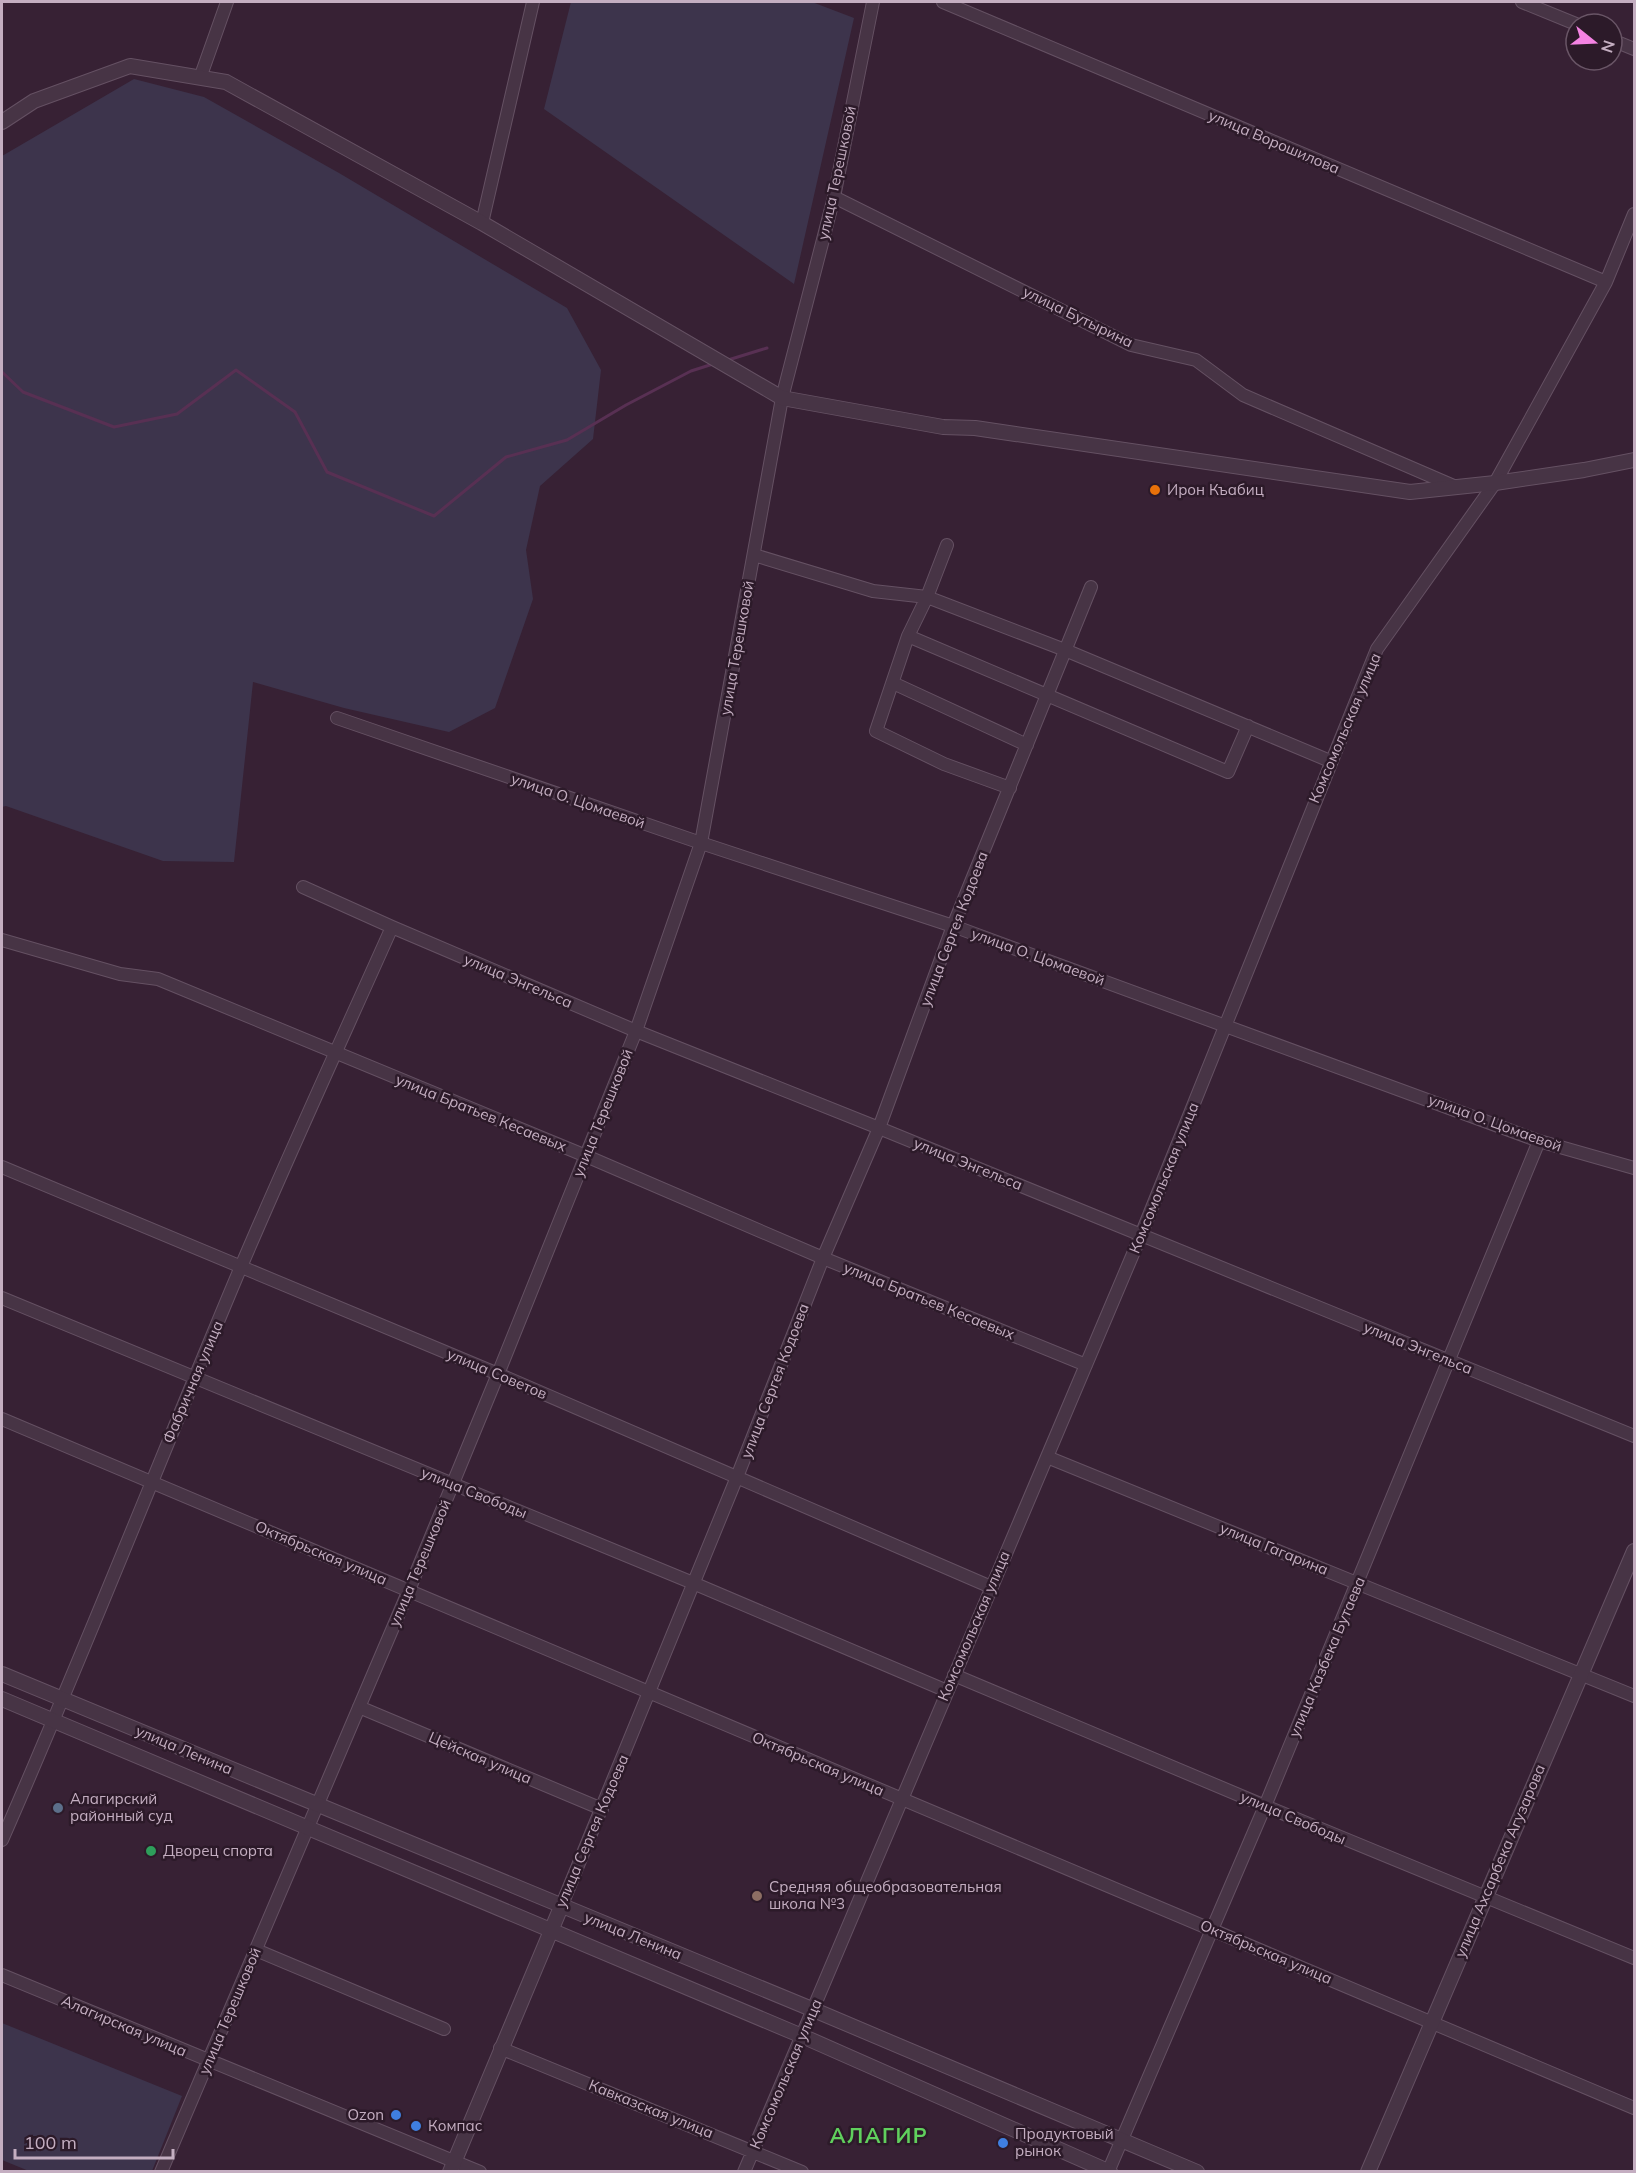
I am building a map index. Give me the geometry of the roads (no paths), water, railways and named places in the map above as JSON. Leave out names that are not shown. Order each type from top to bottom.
[{"type":"street","points":[[200,78],[227,2]]},
{"type":"street","points":[[482,223],[533,2]]},
{"type":"street","name":"улица Терешковой","points":[[161,2172],[453,1485],[636,1031],[701,843],[782,398],[834,197],[873,2]]},
{"type":"street","name":"улица Ворошилова","points":[[943,2],[1606,282]]},
{"type":"street","points":[[1522,2],[1564,19]]},
{"type":"street","points":[[2,122],[34,101],[130,66],[226,82],[482,223],[782,398],[943,427],[975,428],[1410,492],[1495,483],[1635,460]]},
{"type":"street","name":"улица Бутырина","points":[[834,197],[1131,345],[1196,360],[1243,395],[1456,487]]},
{"type":"street","name":"Комсомольская улица","points":[[744,2172],[1141,1235],[1377,649],[1495,483],[1606,282],[1635,214]]},
{"type":"street","points":[[946,545],[927,597],[908,636],[876,731],[944,764],[1010,788]]},
{"type":"street","points":[[754,555],[873,591],[927,597],[1065,650],[1330,761]]},
{"type":"street","name":"улица Сергея Кодоева","points":[[452,2166],[602,1809],[823,1258],[879,1128],[953,926],[1091,587]]},
{"type":"street","points":[[908,636],[1228,772],[1248,726]]},
{"type":"street","points":[[893,683],[1027,745]]},
{"type":"street","name":"улица О. Цомаевой","points":[[337,718],[701,843],[953,926],[1539,1141],[1635,1168]]},
{"type":"street","name":"улица Энгельса","points":[[303,887],[636,1031],[1635,1436]]},
{"type":"street","name":"Фабричная улица","points":[[2,1840],[63,1700],[241,1267],[392,927]]},
{"type":"street","name":"улица Братьев Кесаевых","points":[[2,940],[120,974],[158,979],[586,1156],[823,1258],[1086,1365]]},
{"type":"street","name":"улица Казбека Бутаева","points":[[1109,2171],[1265,1806],[1539,1141]]},
{"type":"street","name":"улица Советов","points":[[2,1167],[498,1374],[991,1587]]},
{"type":"street","name":"улица Свободы","points":[[2,1298],[693,1583],[947,1691]]},
{"type":"street","name":"Октябрьская улица","points":[[2,1419],[1635,2108]]},
{"type":"street","name":"улица Гагарина","points":[[1047,1457],[1635,1696]]},
{"type":"street","name":"улица Ахсарбека Агузарова","points":[[1368,2172],[1635,1551]]},
{"type":"street","name":"улица Ленина","points":[[2,1674],[814,2010],[1197,2172]]},
{"type":"street","name":"улица Свободы","points":[[954,1675],[1635,1958]]},
{"type":"street","name":"улица Ленина","points":[[2,1699],[802,2036],[1109,2171]]},
{"type":"street","name":"Цейская улица","points":[[359,1707],[602,1809]]},
{"type":"street","points":[[256,1950],[444,2029]]},
{"type":"street","name":"Алагирская улица","points":[[2,1975],[452,2166],[480,2172]]},
{"type":"street","name":"Кавказская улица","points":[[500,2048],[802,2172]]},
{"type":"waterway","points":[[728,360],[767,348]]},
{"type":"waterway","points":[[2,372],[23,392],[114,427],[177,414],[236,370],[295,412],[327,472],[434,516],[506,457],[567,440],[626,405],[691,371],[713,364]]},
{"type":"place","name":"Ирон Къабиц","points":[[1155,490]]},
{"type":"place","name":"Алагирский районный суд","points":[[58,1808]]},
{"type":"place","name":"Дворец спорта","points":[[151,1851]]},
{"type":"place","name":"Средняя общеобразовательная школа №3","points":[[757,1896]]},
{"type":"place","name":"Ozon","points":[[396,2115]]},
{"type":"place","name":"Компас","points":[[416,2126]]},
{"type":"place","name":"Продуктовый рынок","points":[[1003,2143]]},
{"type":"district","name":"АЛАГИР","points":[[879,2136]]}]
